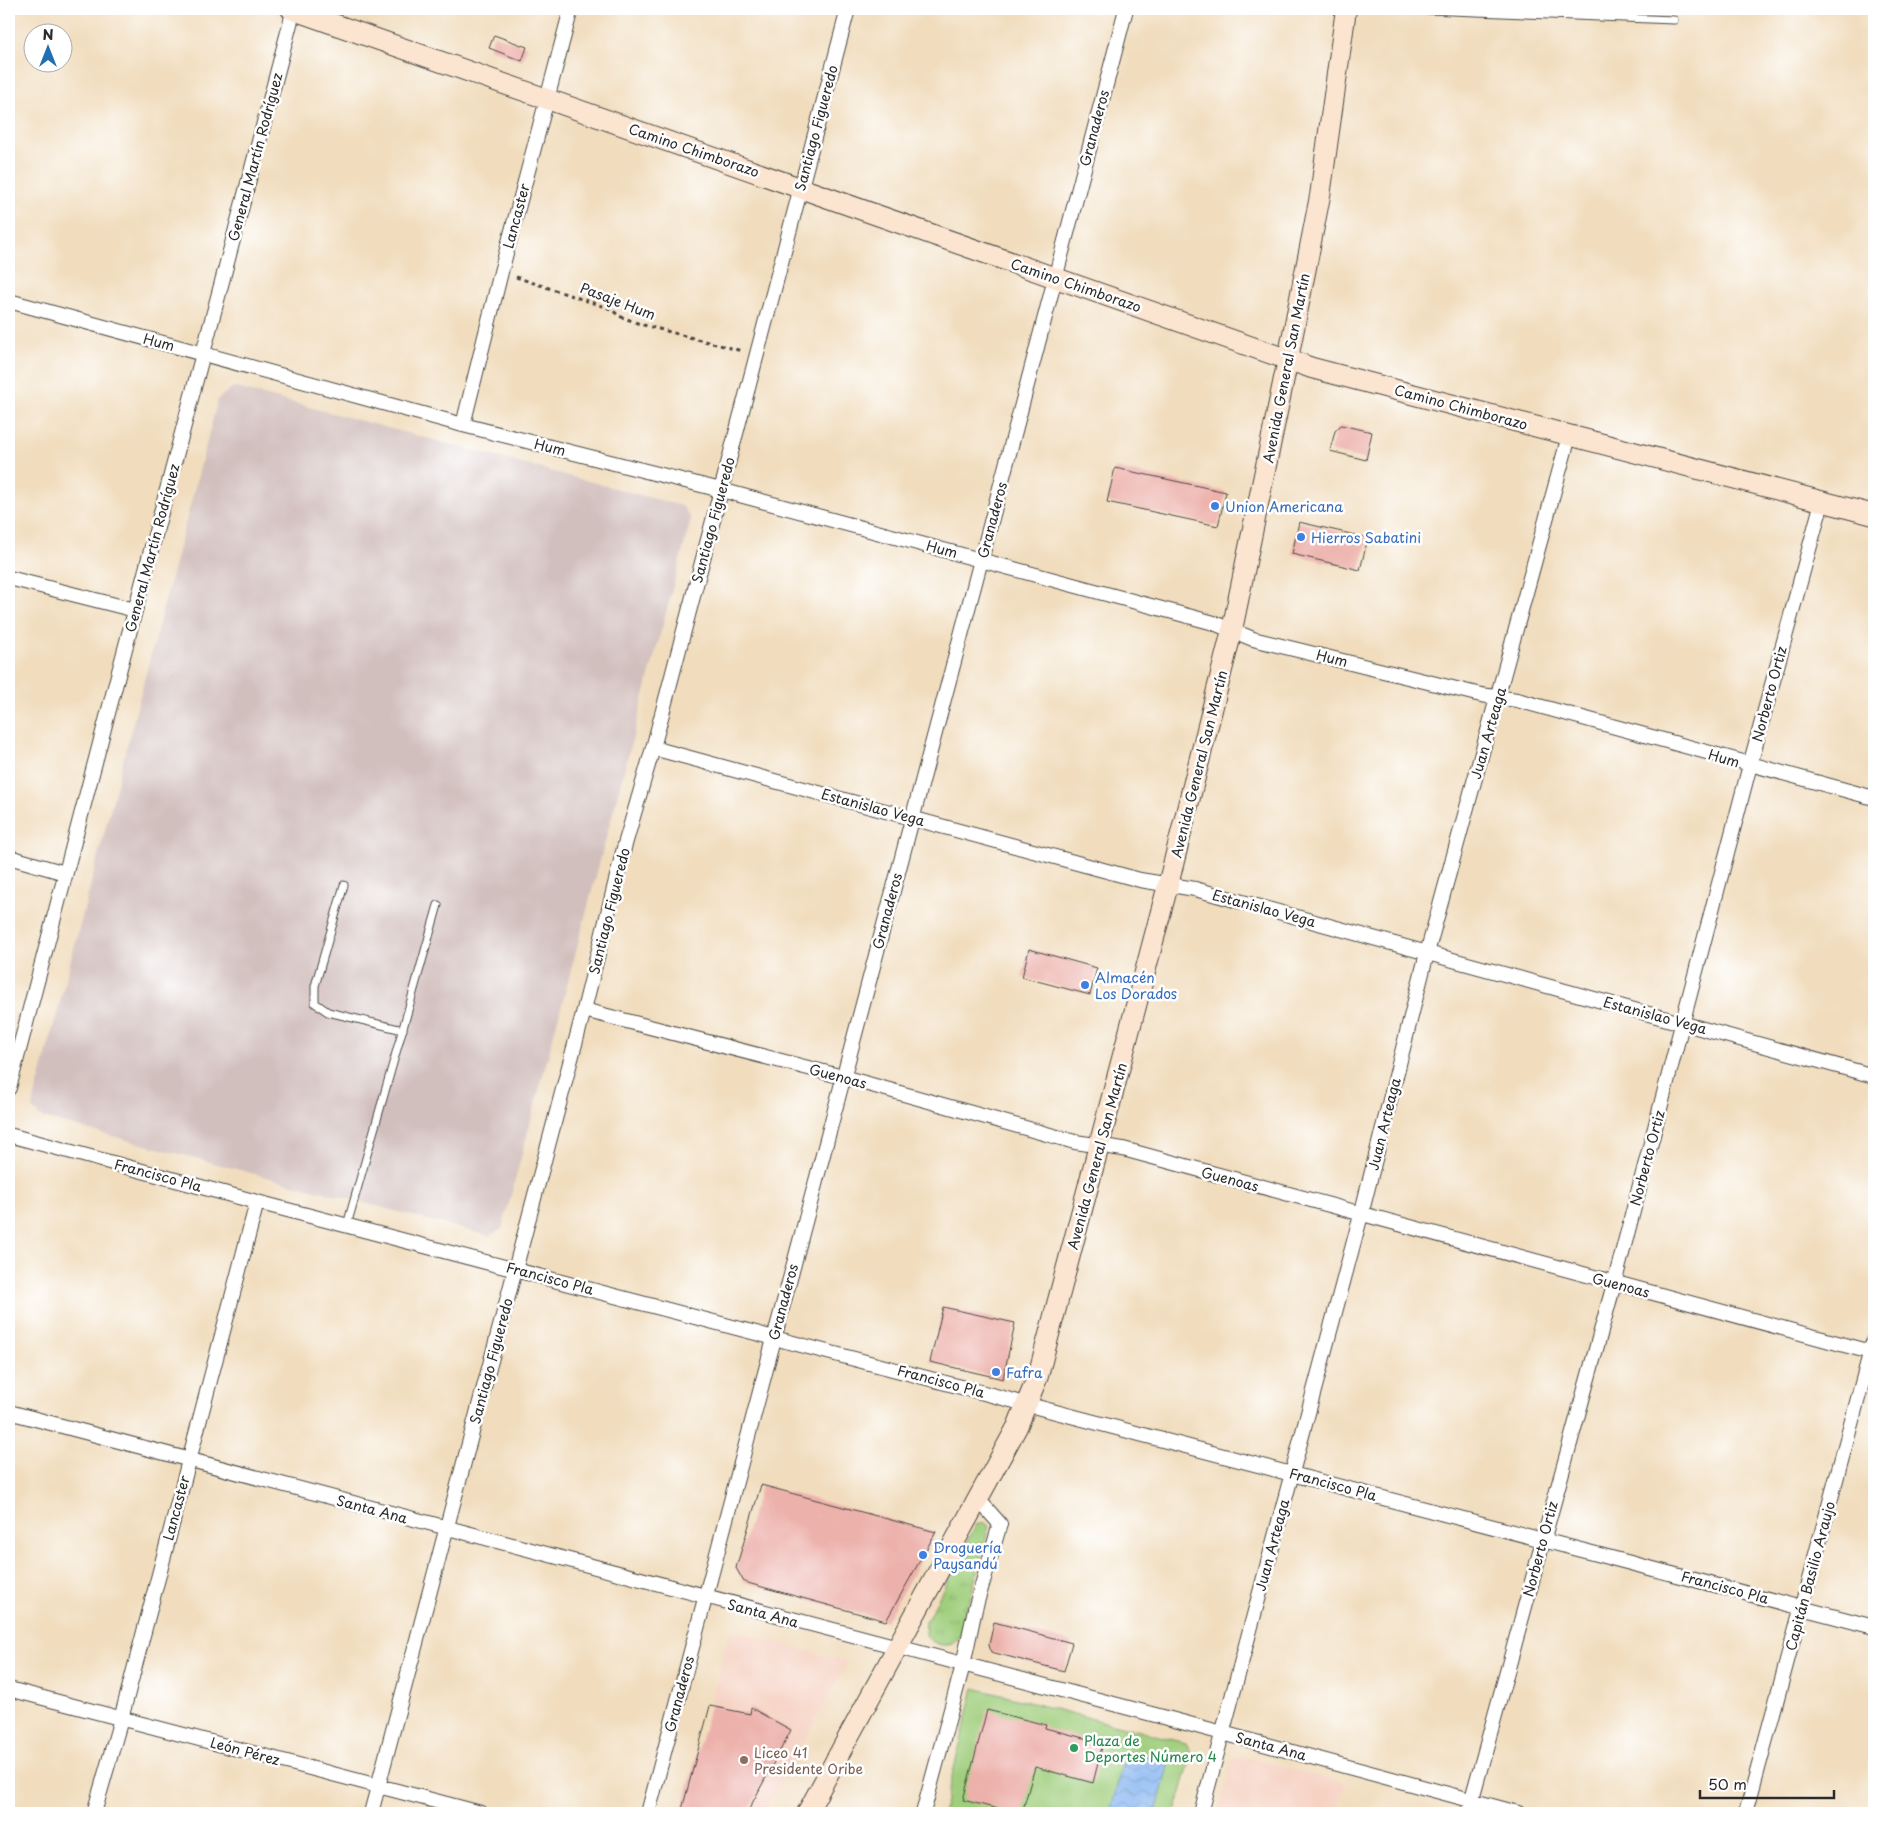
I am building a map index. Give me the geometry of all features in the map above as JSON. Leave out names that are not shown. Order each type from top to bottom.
[{"type":"main road","name":"Camino Chimborazo","points":[[293,9],[1312,368],[1874,515]]},
{"type":"main road","name":"Avenida General San Martín","points":[[807,1813],[1017,1427],[1038,1376],[1168,885],[1232,630],[1320,196],[1346,9]]},
{"type":"street","name":"General Martín Rodríguez","points":[[9,1088],[204,354],[293,9]]},
{"type":"street","name":"Lancaster","points":[[463,425],[501,272],[571,9]]},
{"type":"street","name":"Santiago Figueredo","points":[[371,1813],[584,1010],[624,848],[653,748],[848,9]]},
{"type":"street","name":"Granaderos","points":[[648,1813],[773,1337],[982,560],[1126,9]]},
{"type":"street","name":"Hum","points":[[9,301],[463,425],[721,490],[1214,623],[1253,639],[1472,693],[1517,700],[1874,798]]},
{"type":"street","name":"Juan Arteaga","points":[[1201,1813],[1361,1215],[1427,953],[1569,436]]},
{"type":"street","name":"Norberto Ortiz","points":[[1470,1807],[1614,1284],[1750,765],[1822,502]]},
{"type":"street","points":[[9,578],[135,610]]},
{"type":"street","name":"Estanislao Vega","points":[[653,748],[1140,880],[1195,889],[1684,1022],[1874,1076]]},
{"type":"street","points":[[9,858],[66,873]]},
{"type":"street","name":"Guenoas","points":[[584,1010],[843,1078],[1075,1142],[1124,1149],[1614,1284],[1873,1348]]},
{"type":"street","name":"Francisco Pla","points":[[9,1135],[257,1202],[1291,1472],[1874,1627]]},
{"type":"street","name":"Lancaster","points":[[94,1813],[121,1719],[257,1202]]},
{"type":"street","name":"Capitán Basilio Araujo","points":[[1746,1813],[1873,1348]]},
{"type":"street","name":"Santa Ana","points":[[9,1412],[704,1597],[1222,1732],[1470,1807],[1518,1813]]},
{"type":"street","points":[[923,1813],[963,1665],[975,1609],[1000,1524],[978,1499]]},
{"type":"street","name":"León Pérez","points":[[9,1689],[482,1813]]},
{"type":"lane","points":[[1402,9],[1674,20]]},
{"type":"lane","points":[[344,885],[315,986],[315,1003],[328,1012],[403,1030]]},
{"type":"lane","points":[[347,1225],[438,905]]},
{"type":"path","name":"Pasaje Hum","points":[[501,272],[611,309],[619,316],[640,324],[757,355]]},
{"type":"shaded area","points":[[233,387],[682,506],[691,519],[502,1229],[489,1236],[40,1117],[32,1108],[218,399]]},
{"type":"shaded area","name":"Liceo 41 Presidente Oribe","points":[[730,1630],[848,1662],[764,1813],[681,1813]]},
{"type":"shaded area","points":[[1242,1756],[1345,1783],[1337,1813],[1218,1813],[1231,1762]]},
{"type":"green space","points":[[984,1522],[989,1526],[961,1634],[953,1644],[938,1644],[931,1641],[925,1635],[926,1622],[976,1525]]},
{"type":"green space","name":"Plaza de Deportes Número 4","points":[[974,1688],[1186,1743],[1192,1754],[1175,1813],[943,1813]]},
{"type":"water","points":[[1126,1751],[1169,1762],[1156,1813],[1110,1813]]},
{"type":"building","points":[[494,35],[527,47],[522,61],[489,48]]},
{"type":"building","points":[[1341,425],[1372,432],[1366,460],[1330,451],[1335,431]]},
{"type":"building","points":[[1115,468],[1226,492],[1218,526],[1107,502]]},
{"type":"building","points":[[1299,522],[1368,538],[1360,570],[1292,554]]},
{"type":"building","points":[[1029,949],[1097,968],[1090,995],[1022,977]]},
{"type":"building","points":[[943,1307],[1015,1323],[1003,1379],[930,1362]]},
{"type":"building","points":[[761,1485],[936,1532],[886,1621],[744,1582],[736,1568]]},
{"type":"building","points":[[994,1622],[1072,1643],[1064,1671],[991,1652],[989,1645]]},
{"type":"building","points":[[710,1706],[750,1714],[751,1708],[791,1730],[747,1813],[681,1813]]},
{"type":"building","points":[[987,1710],[1046,1725],[1045,1728],[1103,1743],[1093,1783],[1035,1767],[1022,1813],[1014,1813],[963,1800]]},
{"type":"place","name":"Union Americana","points":[[1215,506]]},
{"type":"place","name":"Hierros Sabatini","points":[[1301,537]]},
{"type":"place","name":"Almacén Los Dorados","points":[[1085,985]]},
{"type":"place","name":"Fafra","points":[[996,1372]]},
{"type":"place","name":"Droguería Paysandú","points":[[923,1555]]},
{"type":"place","name":"Plaza de Deportes Número 4","points":[[1074,1748]]},
{"type":"place","name":"Liceo 41 Presidente Oribe","points":[[744,1760]]}]
